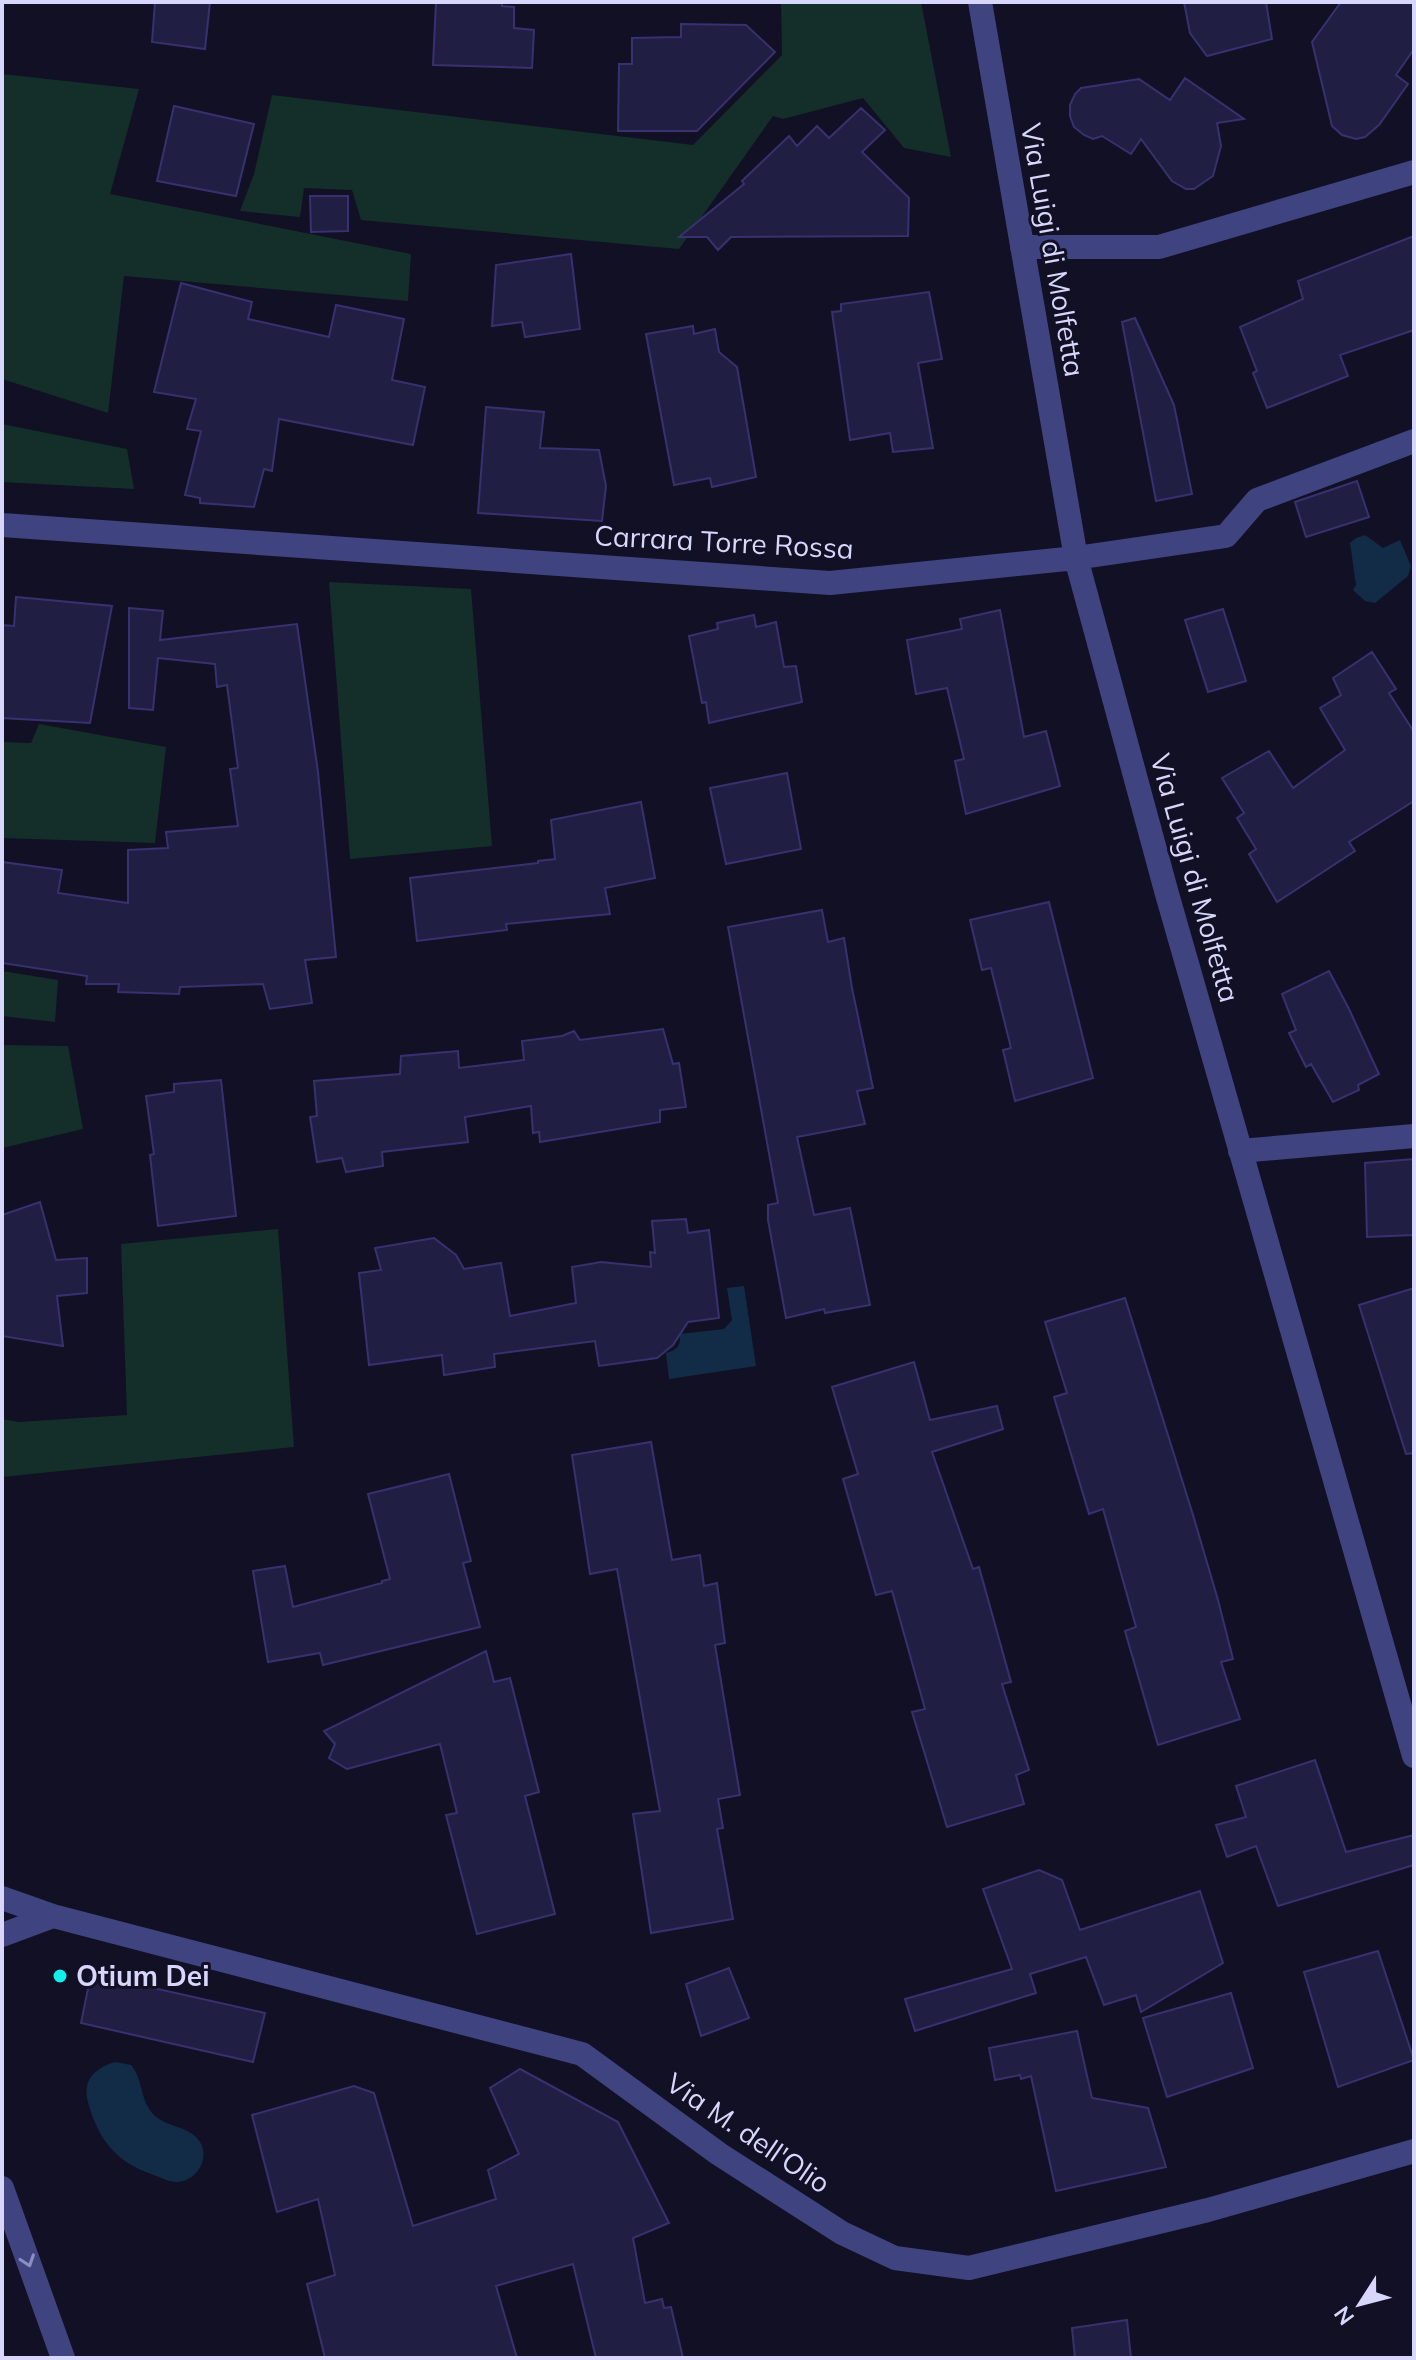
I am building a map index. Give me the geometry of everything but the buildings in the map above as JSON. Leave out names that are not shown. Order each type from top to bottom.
[{"type":"street","name":"Via Luigi di Molfetta","points":[[980,2],[1076,558],[1240,1151],[1414,1756]]},
{"type":"street","points":[[1022,247],[1159,247],[1414,172]]},
{"type":"street","name":"Carrara Torre Rossa","points":[[2,525],[830,583],[1076,558],[1226,536],[1257,500],[1414,441]]},
{"type":"street","points":[[1240,1151],[1414,1136]]},
{"type":"street","name":"Via M. dell'Olio","points":[[2,1898],[53,1916],[582,2054],[719,2154],[842,2233],[895,2258],[969,2268],[1208,2210],[1414,2151]]},
{"type":"street","points":[[2,1935],[53,1916]]},
{"type":"street","points":[[2,2188],[63,2358]]},
{"type":"green space","points":[[781,2],[921,2],[951,157],[904,148],[863,98],[783,119],[773,116],[679,249],[361,220],[352,190],[304,188],[300,217],[240,211],[254,174],[272,95],[693,145],[782,55]]},
{"type":"green space","points":[[2,74],[139,89],[110,194],[411,254],[408,301],[124,276],[108,413],[2,379]]},
{"type":"green space","points":[[2,424],[127,449],[134,489],[2,482]]},
{"type":"green space","points":[[329,582],[471,589],[492,846],[350,859]]},
{"type":"green space","points":[[39,724],[166,747],[155,843],[2,838],[2,742],[31,743]]},
{"type":"green space","points":[[2,971],[58,980],[55,1022],[2,1016]]},
{"type":"green space","points":[[2,1045],[68,1046],[83,1129],[2,1148]]},
{"type":"green space","points":[[278,1229],[294,1447],[2,1477],[2,1419],[19,1422],[127,1415],[121,1244]]},
{"type":"water","points":[[1365,535],[1383,548],[1400,540],[1411,566],[1408,576],[1375,603],[1365,601],[1353,590],[1356,585],[1350,543]]},
{"type":"water","points":[[744,1286],[756,1366],[669,1379],[666,1353],[678,1347],[680,1334],[724,1329],[732,1320],[727,1288]]},
{"type":"water","points":[[115,2062],[131,2065],[149,2108],[158,2119],[190,2132],[200,2142],[202,2161],[200,2168],[190,2178],[174,2182],[141,2170],[119,2157],[104,2139],[92,2116],[87,2087],[96,2071]]},
{"type":"place","name":"Otium Dei","points":[[60,1976]]}]
